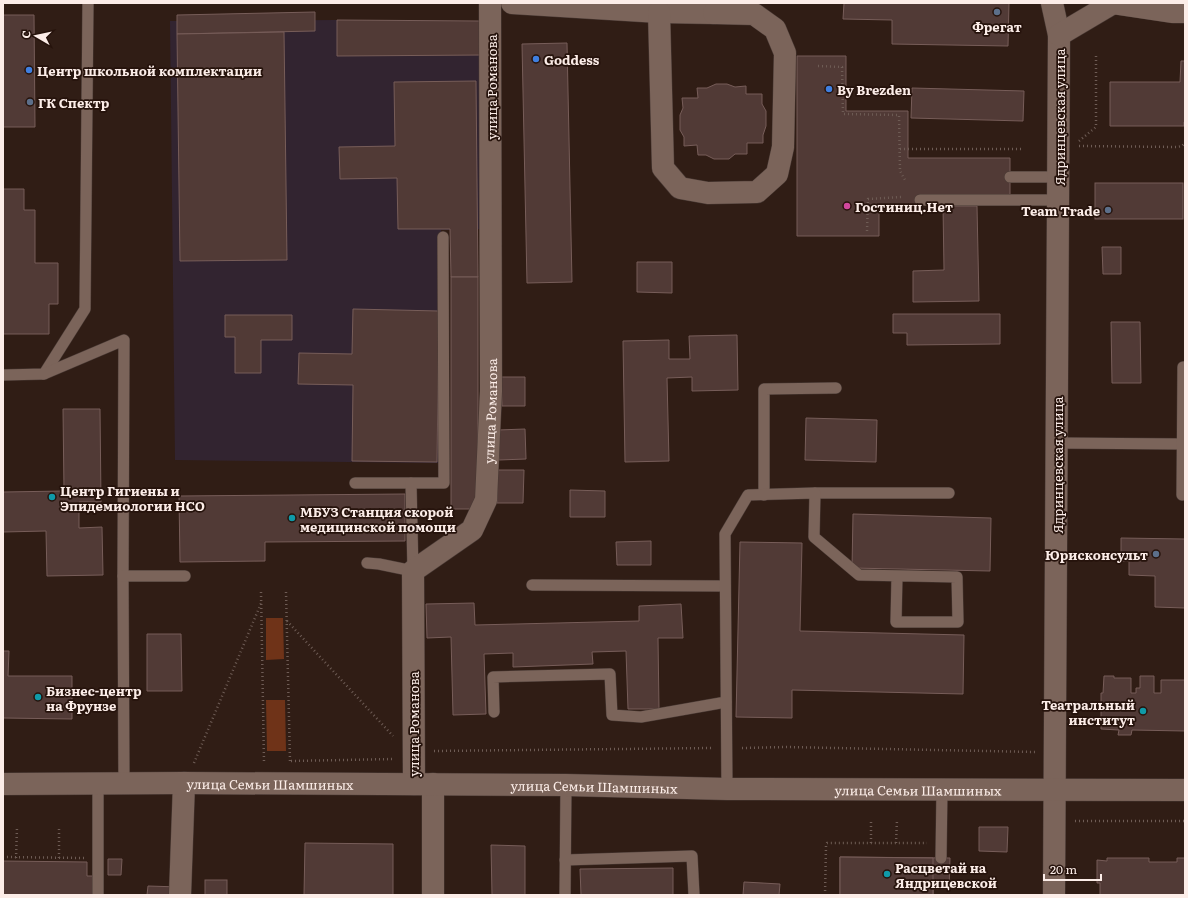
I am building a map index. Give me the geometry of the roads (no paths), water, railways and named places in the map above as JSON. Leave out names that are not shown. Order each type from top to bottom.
[{"type":"street","name":"улица Романова","points":[[433,895],[423,784],[413,759],[413,571],[472,530],[486,500],[491,391],[490,3]]},
{"type":"street","points":[[512,3],[659,12],[722,8],[754,14],[775,29],[785,53],[784,146],[777,174],[757,192],[708,193],[680,188],[662,168],[659,12]]},
{"type":"street","name":"Ядринцевская улица","points":[[1052,3],[1059,35],[1054,895]]},
{"type":"street","points":[[1059,35],[1114,3],[1173,12],[1185,12]]},
{"type":"street","points":[[180,895],[184,783]]},
{"type":"street","name":"улица Семьи Шамшиных","points":[[3,784],[423,784],[566,785],[727,789],[1185,790]]},
{"type":"lane","points":[[44,374],[85,309],[88,3]]},
{"type":"lane","points":[[1010,177],[1059,177]]},
{"type":"lane","points":[[920,200],[1059,200]]},
{"type":"lane","points":[[355,483],[444,483],[443,237]]},
{"type":"lane","points":[[3,375],[44,374],[124,340],[124,784]]},
{"type":"lane","points":[[1182,495],[1183,367],[1185,367]]},
{"type":"lane","points":[[764,495],[764,390],[836,388]]},
{"type":"lane","points":[[1057,443],[1182,444]]},
{"type":"lane","points":[[367,563],[413,571],[411,483]]},
{"type":"lane","points":[[815,493],[814,537],[859,575],[957,577],[958,622],[896,622],[897,576]]},
{"type":"lane","points":[[727,789],[725,534],[748,495],[815,493],[949,493]]},
{"type":"lane","points":[[123,576],[185,576]]},
{"type":"lane","points":[[532,585],[725,586]]},
{"type":"lane","points":[[494,712],[493,677],[520,675],[610,674],[612,715],[641,717],[726,702]]},
{"type":"lane","points":[[98,784],[98,895]]},
{"type":"lane","points":[[565,895],[566,785]]},
{"type":"lane","points":[[941,858],[942,789]]},
{"type":"lane","points":[[565,860],[692,856],[694,895]]},
{"type":"place","name":"Фрегат","points":[[997,12]]},
{"type":"place","name":"Goddess","points":[[536,59]]},
{"type":"place","name":"Центр школьной комплектации","points":[[29,70]]},
{"type":"place","name":"By Brezden","points":[[829,89]]},
{"type":"place","name":"ГК Спектр","points":[[30,102]]},
{"type":"place","name":"Гостиниц.Нет","points":[[847,206]]},
{"type":"place","name":"Team Trade","points":[[1108,210]]},
{"type":"place","name":"Центр Гигиены и Эпидемиологии НСО","points":[[52,497]]},
{"type":"place","name":"МБУЗ Станция скорой медицинской помощи","points":[[292,518]]},
{"type":"place","name":"Юрисконсульт","points":[[1156,554]]},
{"type":"place","name":"Бизнес-центр на Фрунзе","points":[[38,697]]},
{"type":"place","name":"Театральный институт","points":[[1143,711]]},
{"type":"place","name":"Расцветай на Яндрицевской","points":[[887,874]]}]
